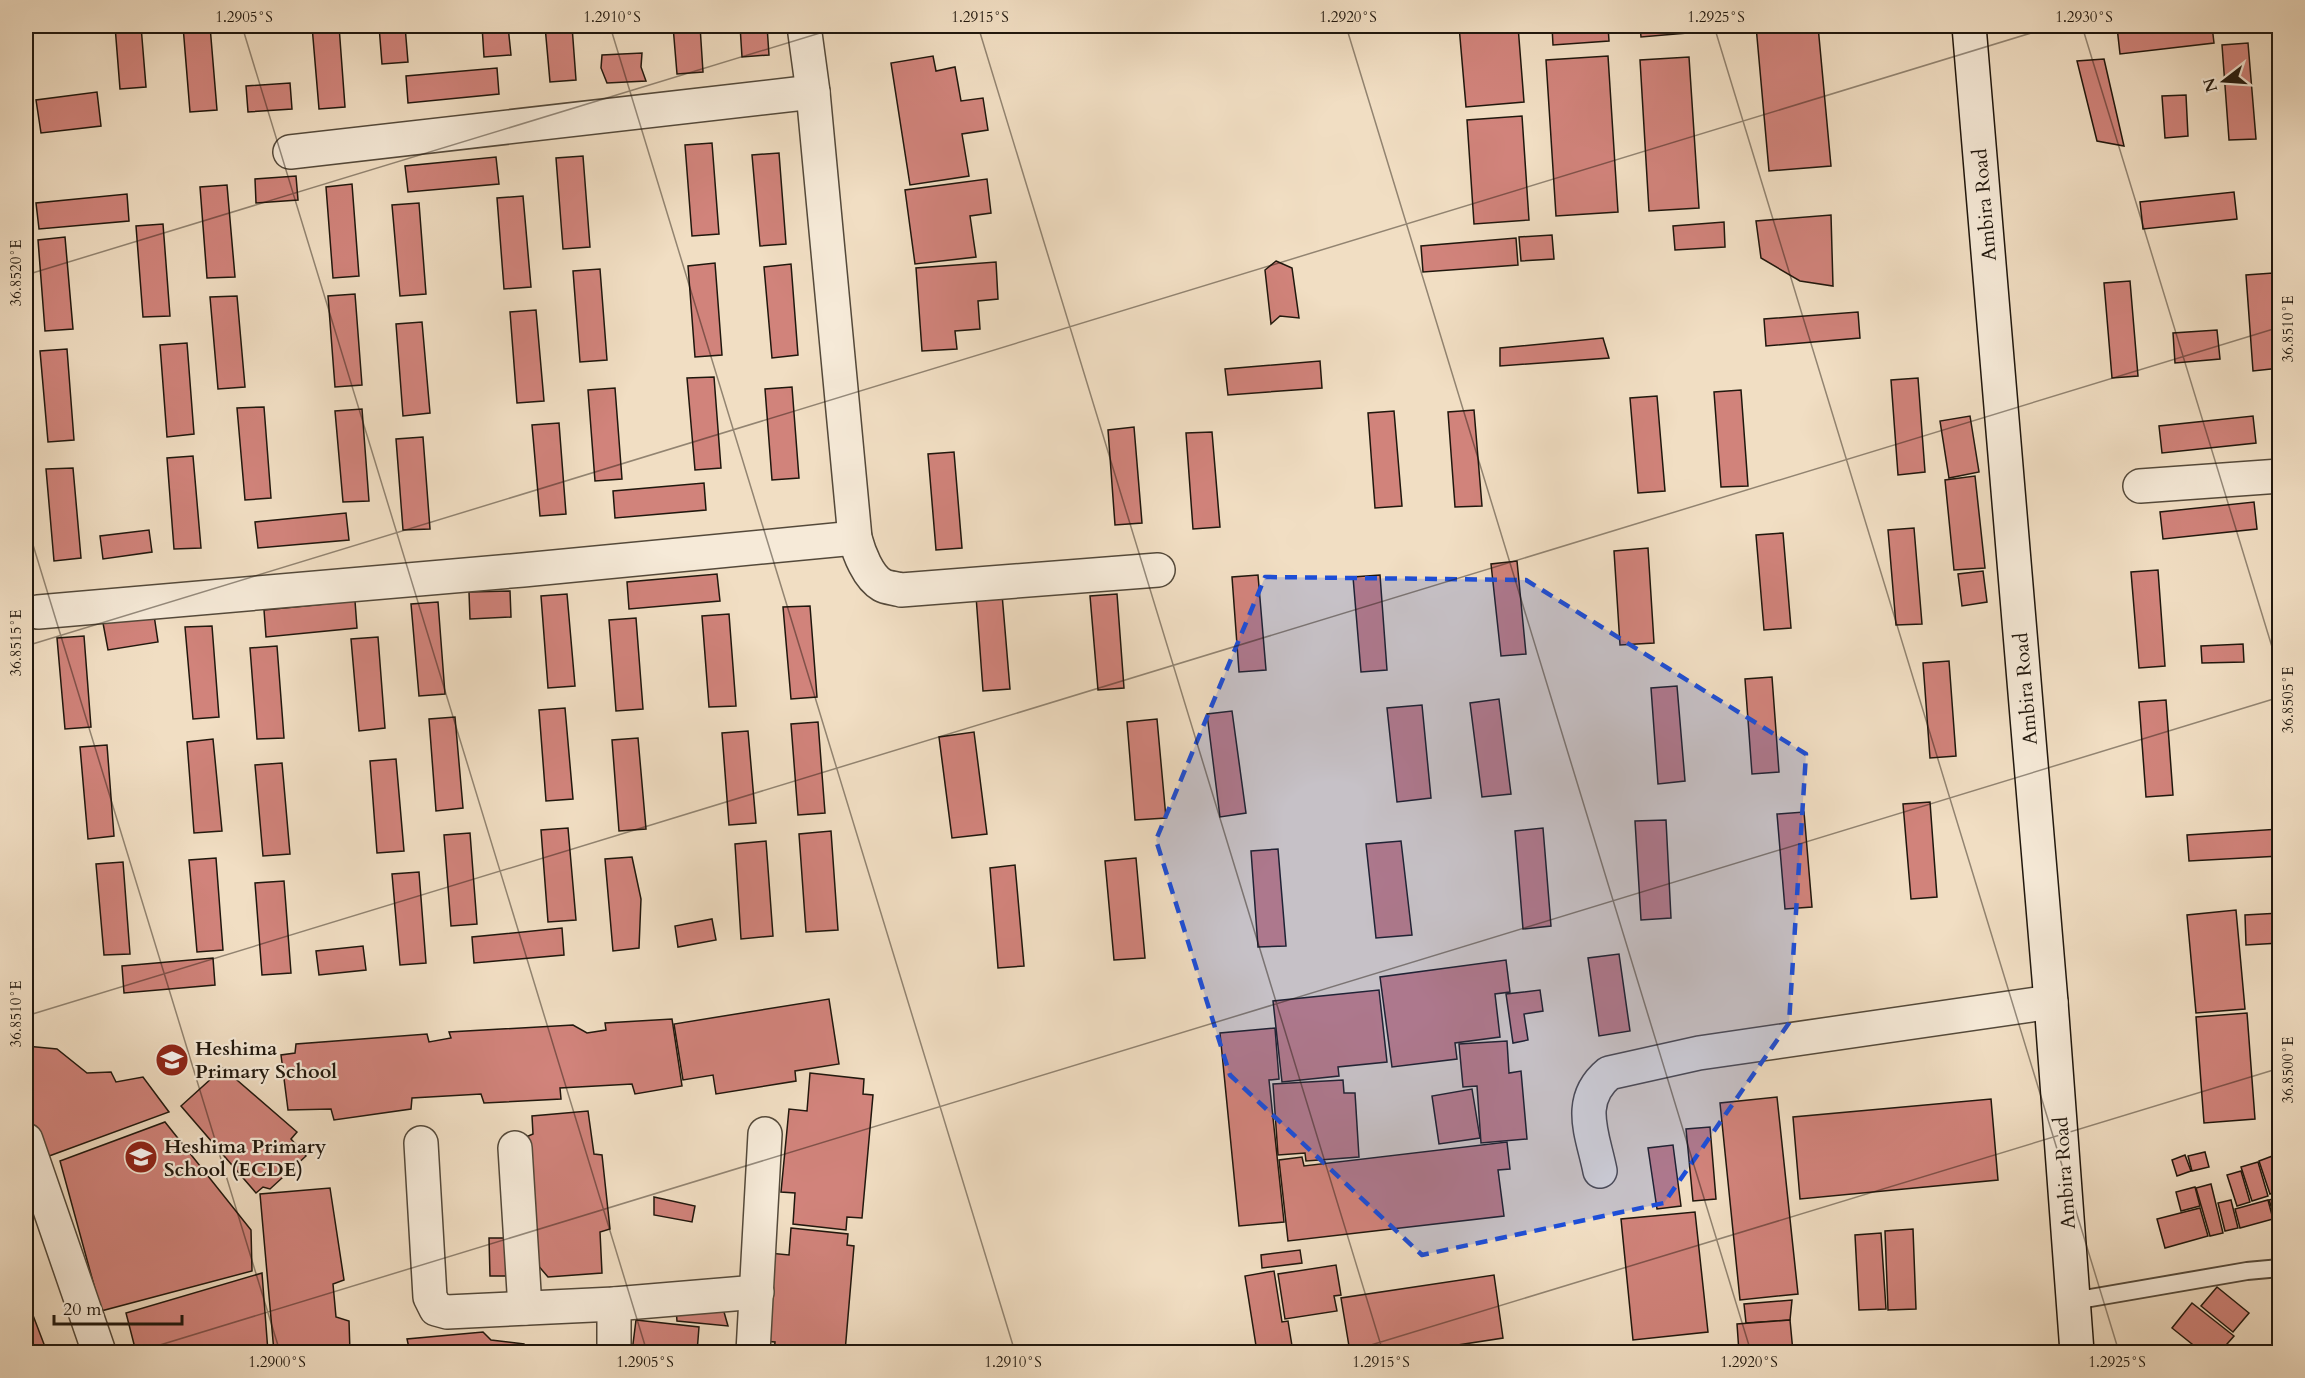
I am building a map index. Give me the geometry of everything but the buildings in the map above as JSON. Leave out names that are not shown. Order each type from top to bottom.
[{"type":"street","points":[[804,26],[813,93],[855,538],[859,555],[881,584],[901,590],[1158,570]]},
{"type":"street","name":"Ambira Road","points":[[1970,26],[2078,1353]]},
{"type":"street","points":[[290,152],[813,93]]},
{"type":"street","points":[[2140,486],[2280,476]]},
{"type":"street","points":[[38,612],[523,570],[855,538]]},
{"type":"street","points":[[1600,1171],[1589,1124],[1589,1099],[1597,1082],[1608,1073],[1710,1052],[2051,1002]]},
{"type":"street","points":[[753,1353],[765,1134]]},
{"type":"street","points":[[26,1140],[99,1353]]},
{"type":"street","points":[[421,1143],[430,1297],[436,1309],[447,1312],[614,1304],[757,1292]]},
{"type":"street","points":[[515,1148],[525,1308]]},
{"type":"street","points":[[614,1304],[614,1353]]},
{"type":"lane","points":[[2073,1301],[2247,1271],[2280,1268]]},
{"type":"highlighted area","points":[[1265,577],[1526,580],[1806,754],[1789,1023],[1664,1203],[1422,1255],[1230,1075],[1156,840]]},
{"type":"place","name":"Heshima Primary School","points":[[172,1060]]},
{"type":"place","name":"Heshima Primary School (ECDE)","points":[[141,1157]]}]
